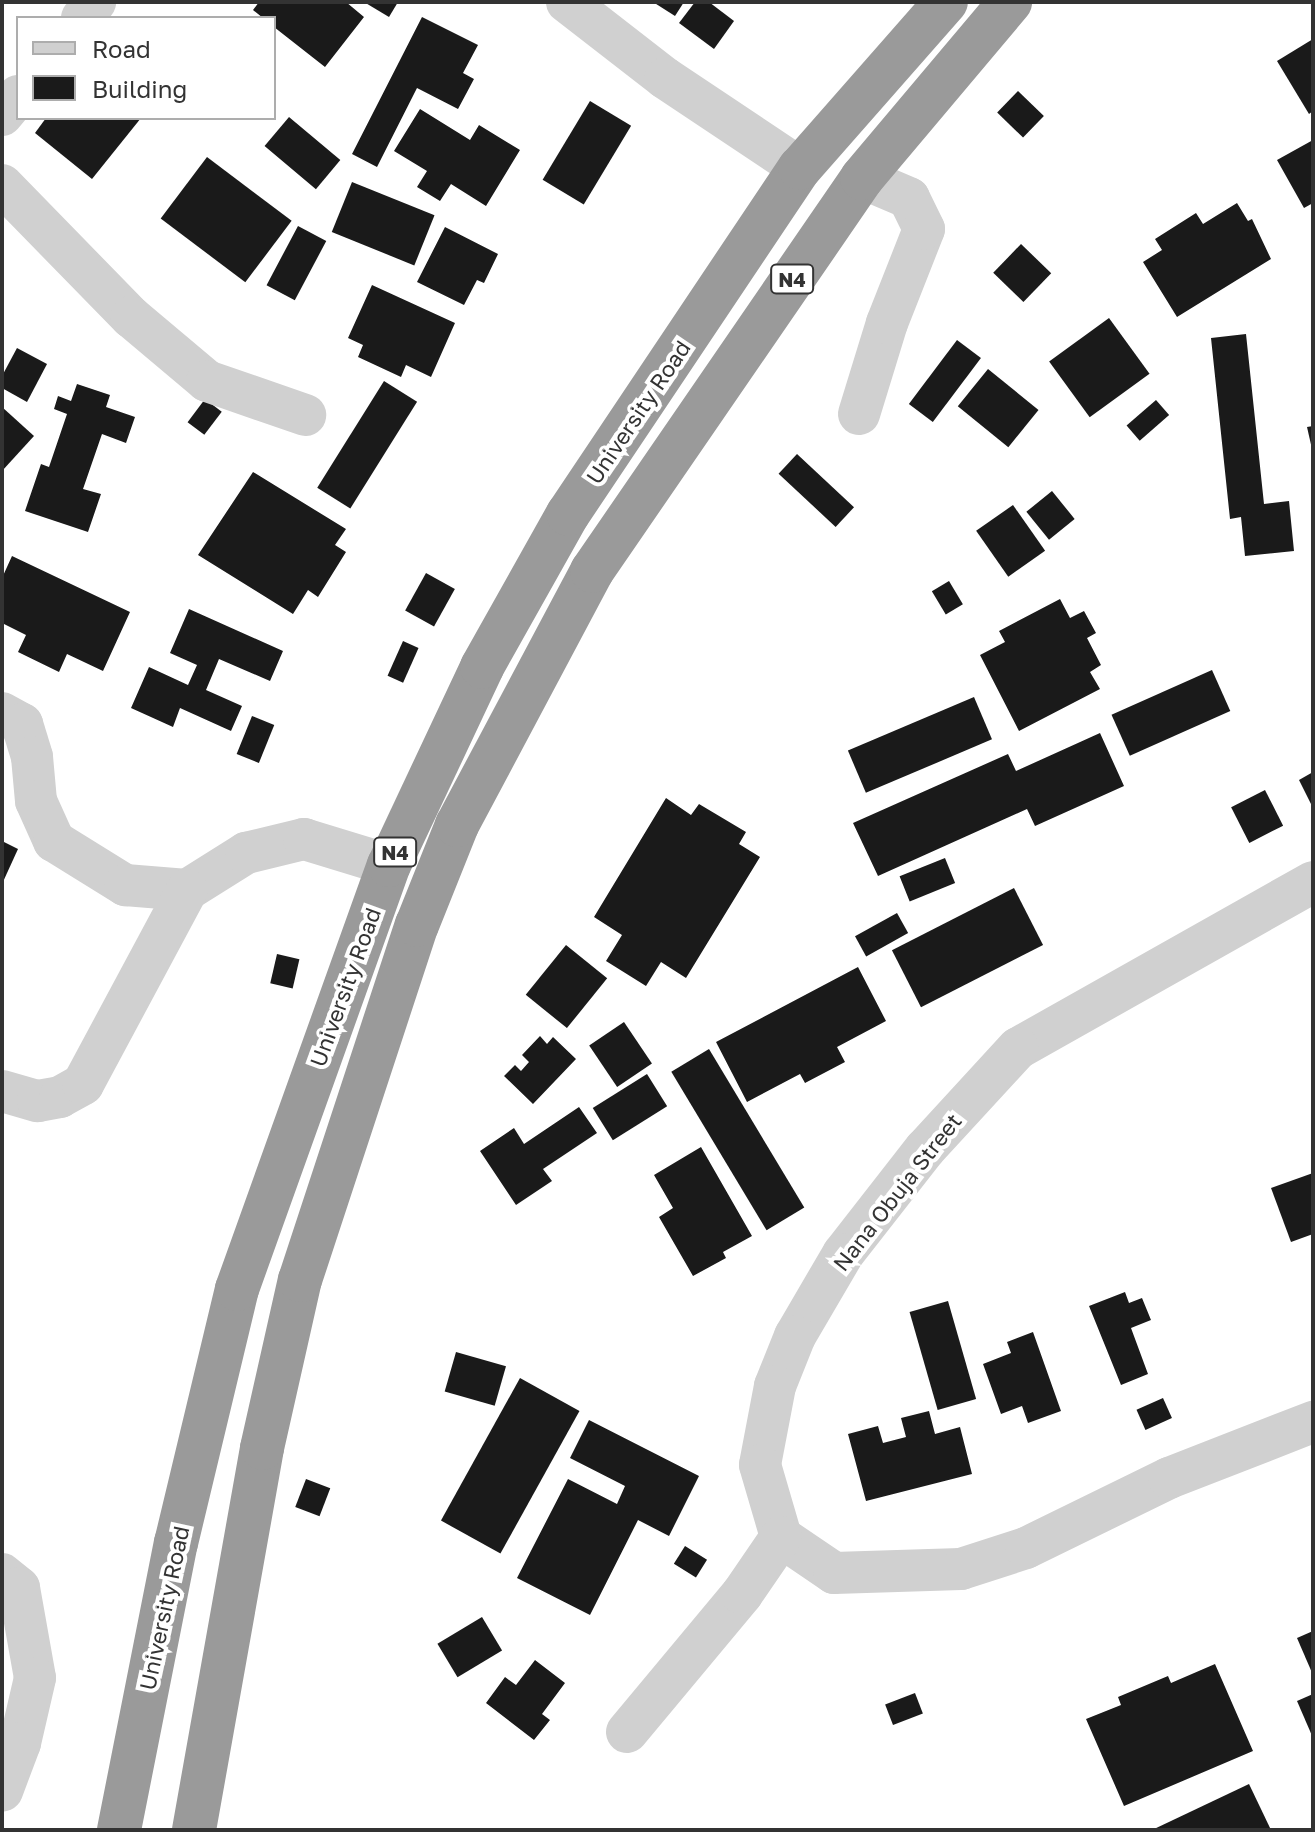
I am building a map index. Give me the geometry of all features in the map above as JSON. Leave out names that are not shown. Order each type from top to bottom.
[{"type":"highway","name":"University Road","points":[[119,1830],[176,1543],[237,1289],[389,865],[482,667],[568,514],[800,168],[946,2]]},
{"type":"highway","name":"University Road","points":[[194,1830],[262,1448],[300,1280],[417,925],[457,825],[592,571],[862,178],[1010,2]]},
{"type":"street","points":[[567,2],[665,78],[800,168]]},
{"type":"street","points":[[2,115],[16,98]]},
{"type":"street","points":[[859,414],[887,323],[924,229],[909,198],[862,178]]},
{"type":"street","points":[[2,185],[131,317],[207,381],[305,415]]},
{"type":"street","points":[[2,713],[22,724],[32,757],[36,801],[54,841],[125,885],[187,890]]},
{"type":"street","points":[[2,1091],[38,1101],[60,1097],[83,1084],[187,890],[246,853],[304,839],[389,865]]},
{"type":"street","name":"Nana Obuja Street","points":[[781,1537],[760,1465],[775,1386],[795,1336],[843,1254],[925,1149],[1018,1048],[1313,882]]},
{"type":"street","points":[[627,1732],[742,1594],[781,1537],[834,1573],[961,1569],[1026,1548],[1169,1478],[1313,1422]]},
{"type":"street","points":[[2,1574],[19,1588],[35,1678],[20,1743],[2,1791]]},
{"type":"building","points":[[259,2],[346,2],[364,17],[325,67],[276,29],[276,16],[260,16],[253,10]]},
{"type":"building","points":[[364,2],[398,2],[389,17]]},
{"type":"building","points":[[653,2],[684,2],[675,16]]},
{"type":"building","points":[[695,2],[709,2],[734,21],[714,49],[679,23]]},
{"type":"building","points":[[422,17],[478,45],[463,73],[474,79],[458,109],[417,88],[377,167],[352,154]]},
{"type":"building","points":[[1313,39],[1313,111],[1309,114],[1277,61]]},
{"type":"building","points":[[1018,91],[1044,116],[1023,138],[997,113]]},
{"type":"building","points":[[590,101],[631,126],[584,205],[543,180]]},
{"type":"building","points":[[420,109],[470,140],[479,125],[520,150],[486,206],[451,184],[440,201],[417,187],[427,171],[394,151]]},
{"type":"building","points":[[289,117],[340,160],[316,189],[265,146]]},
{"type":"building","points":[[45,120],[139,120],[92,179],[35,133]]},
{"type":"building","points":[[1313,140],[1313,203],[1304,208],[1277,160]]},
{"type":"building","points":[[207,157],[292,221],[245,282],[161,218]]},
{"type":"building","points":[[352,182],[435,215],[414,265],[332,232]]},
{"type":"building","points":[[1237,203],[1248,221],[1252,219],[1271,259],[1177,317],[1143,262],[1162,250],[1155,239],[1196,213],[1203,224]]},
{"type":"building","points":[[298,226],[326,241],[295,300],[267,285]]},
{"type":"building","points":[[445,227],[498,254],[484,283],[477,280],[464,305],[417,282]]},
{"type":"building","points":[[1021,244],[1051,273],[1023,302],[993,273]]},
{"type":"building","points":[[372,285],[455,323],[431,377],[406,365],[401,377],[358,357],[363,345],[348,338]]},
{"type":"building","points":[[1109,318],[1150,374],[1090,417],[1049,361]]},
{"type":"building","points":[[1246,334],[1264,504],[1289,501],[1294,551],[1245,556],[1241,517],[1230,519],[1211,338]]},
{"type":"building","points":[[957,340],[981,358],[933,422],[909,404]]},
{"type":"building","points":[[17,348],[47,364],[27,402],[2,388],[2,376]]},
{"type":"building","points":[[988,369],[1039,410],[1008,447],[958,406]]},
{"type":"building","points":[[384,381],[417,402],[350,509],[317,488]]},
{"type":"building","points":[[77,384],[110,395],[106,407],[135,417],[126,443],[102,434],[83,489],[101,494],[88,532],[25,511],[41,464],[49,467],[67,414],[54,409],[58,396],[71,401]]},
{"type":"building","points":[[205,399],[222,412],[204,435],[188,422]]},
{"type":"building","points":[[1156,400],[1169,415],[1140,441],[1127,426]]},
{"type":"building","points":[[2,407],[34,436],[2,471]]},
{"type":"building","points":[[1313,426],[1313,449],[1312,449],[1307,427]]},
{"type":"building","points":[[797,454],[854,507],[836,527],[779,474]]},
{"type":"building","points":[[253,472],[346,529],[335,545],[346,552],[318,597],[308,590],[293,614],[198,555]]},
{"type":"building","points":[[1052,491],[1075,519],[1049,540],[1026,512]]},
{"type":"building","points":[[1013,505],[1045,551],[1008,577],[976,531]]},
{"type":"building","points":[[12,556],[130,612],[103,671],[67,654],[59,672],[18,652],[26,635],[2,623],[2,578]]},
{"type":"building","points":[[426,573],[455,589],[434,627],[405,611]]},
{"type":"building","points":[[949,581],[963,604],[946,614],[932,591]]},
{"type":"building","points":[[1060,599],[1070,618],[1084,611],[1096,633],[1087,638],[1101,665],[1090,672],[1100,689],[1019,731],[980,655],[1005,642],[999,631]]},
{"type":"building","points":[[189,609],[283,651],[270,681],[219,659],[206,690],[242,706],[231,731],[180,708],[173,727],[131,708],[149,667],[188,685],[197,665],[170,653]]},
{"type":"building","points":[[403,641],[419,648],[403,683],[388,676]]},
{"type":"building","points":[[1212,670],[1230,711],[1130,756],[1112,715]]},
{"type":"building","points":[[974,697],[992,739],[866,793],[848,751]]},
{"type":"building","points":[[252,716],[274,725],[259,763],[237,754]]},
{"type":"building","points":[[1100,733],[1124,786],[1035,826],[1027,809],[878,876],[853,823],[1008,754],[1016,771]]},
{"type":"building","points":[[1313,772],[1313,808],[1299,780]]},
{"type":"building","points":[[1265,790],[1283,826],[1249,843],[1231,807]]},
{"type":"building","points":[[666,798],[691,815],[699,804],[746,832],[739,844],[760,857],[686,978],[661,962],[646,986],[606,961],[622,935],[594,917]]},
{"type":"building","points":[[2,841],[18,849],[2,884]]},
{"type":"building","points":[[945,858],[955,883],[910,901],[900,876]]},
{"type":"building","points":[[1014,888],[1043,945],[921,1007],[892,950]]},
{"type":"building","points":[[897,913],[908,933],[866,956],[855,936]]},
{"type":"building","points":[[566,945],[607,978],[567,1028],[526,995]]},
{"type":"building","points":[[277,954],[299,959],[293,988],[270,983]]},
{"type":"building","points":[[858,967],[886,1021],[837,1047],[845,1062],[805,1083],[800,1074],[747,1102],[716,1042]]},
{"type":"building","points":[[624,1022],[652,1063],[617,1087],[589,1045]]},
{"type":"building","points":[[540,1036],[547,1044],[553,1037],[576,1059],[533,1104],[504,1076],[515,1065],[521,1071],[529,1062],[522,1055]]},
{"type":"building","points":[[709,1049],[804,1208],[767,1230],[671,1072]]},
{"type":"building","points":[[647,1074],[667,1106],[613,1140],[593,1108]]},
{"type":"building","points":[[579,1107],[597,1133],[543,1169],[552,1181],[516,1205],[480,1151],[514,1128],[524,1144]]},
{"type":"building","points":[[701,1147],[752,1236],[723,1252],[726,1258],[693,1276],[659,1217],[673,1208],[654,1175]]},
{"type":"building","points":[[1313,1173],[1313,1234],[1291,1242],[1271,1188]]},
{"type":"building","points":[[1125,1292],[1129,1303],[1142,1298],[1151,1320],[1131,1328],[1148,1374],[1121,1385],[1089,1306]]},
{"type":"building","points":[[948,1301],[976,1399],[938,1410],[910,1312]]},
{"type":"building","points":[[1033,1332],[1061,1411],[1028,1423],[1022,1406],[1001,1414],[983,1364],[1011,1353],[1007,1342]]},
{"type":"building","points":[[456,1352],[506,1366],[495,1406],[445,1391]]},
{"type":"building","points":[[520,1378],[579,1411],[500,1554],[441,1521]]},
{"type":"building","points":[[1163,1398],[1172,1418],[1145,1430],[1137,1410]]},
{"type":"building","points":[[929,1411],[935,1434],[960,1427],[972,1474],[866,1501],[848,1434],[878,1426],[883,1443],[906,1437],[901,1418]]},
{"type":"building","points":[[589,1420],[699,1476],[669,1536],[638,1520],[590,1615],[517,1578],[568,1479],[617,1504],[625,1486],[570,1458]]},
{"type":"building","points":[[306,1479],[330,1488],[320,1516],[295,1507]]},
{"type":"building","points":[[685,1546],[707,1560],[696,1578],[674,1564]]},
{"type":"building","points":[[482,1617],[502,1650],[458,1677],[437,1644]]},
{"type":"building","points":[[1313,1631],[1313,1675],[1297,1638]]},
{"type":"building","points":[[535,1660],[565,1683],[542,1714],[550,1720],[534,1740],[486,1703],[505,1677],[516,1685]]},
{"type":"building","points":[[1215,1664],[1253,1751],[1124,1806],[1086,1719],[1121,1705],[1118,1697],[1168,1676],[1171,1683]]},
{"type":"building","points":[[915,1693],[923,1714],[893,1725],[885,1704]]},
{"type":"building","points":[[1313,1694],[1313,1738],[1297,1701]]},
{"type":"building","points":[[1249,1784],[1271,1830],[1152,1830]]}]
